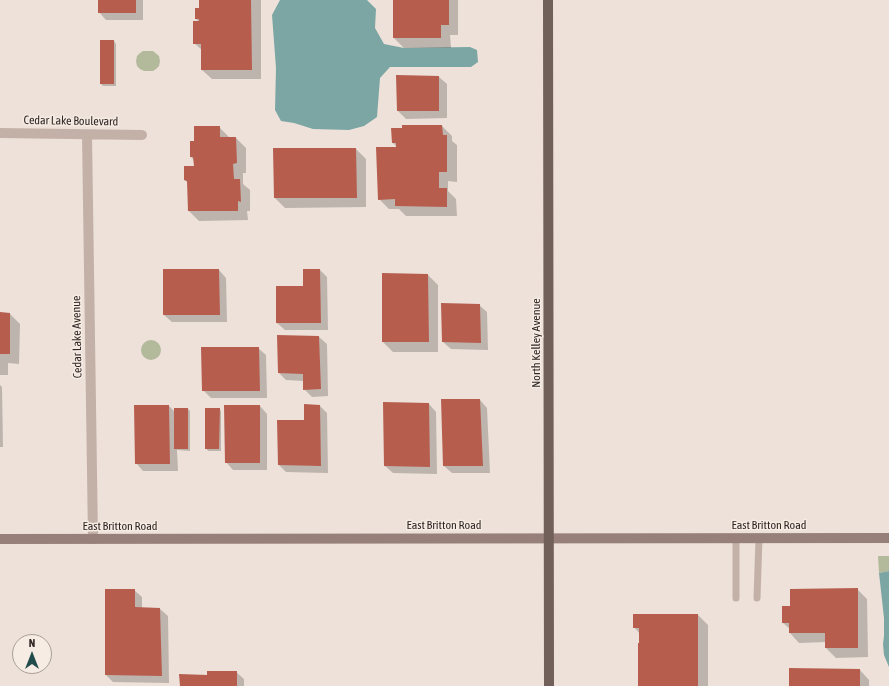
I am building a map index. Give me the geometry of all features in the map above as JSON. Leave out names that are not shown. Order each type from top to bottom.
[{"type":"main road","name":"North Kelley Avenue","points":[[548,0],[549,686]]},
{"type":"main road","name":"East Britton Road","points":[[0,539],[889,538]]},
{"type":"street","name":"Cedar Lake Boulevard","points":[[0,133],[142,135]]},
{"type":"street","name":"Cedar Lake Avenue","points":[[86,135],[93,539]]},
{"type":"lane","points":[[736,538],[736,598]]},
{"type":"lane","points":[[757,598],[759,538]]},
{"type":"green space","points":[[143,51],[153,51],[159,56],[159,66],[153,71],[144,71],[137,66],[137,56]]},
{"type":"green space","points":[[151,340],[158,343],[161,350],[158,357],[151,360],[144,357],[141,350],[144,343]]},
{"type":"green space","points":[[878,556],[889,556],[889,571],[879,573]]},
{"type":"water","points":[[280,0],[367,0],[376,9],[375,28],[384,44],[404,48],[470,47],[477,50],[478,62],[471,67],[390,67],[380,78],[377,117],[364,126],[349,130],[313,129],[294,123],[281,121],[275,110],[276,68],[272,15]]},
{"type":"water","points":[[889,571],[889,667],[884,655],[884,618],[879,573]]},
{"type":"building","points":[[98,0],[136,0],[136,13],[98,13]]},
{"type":"building","points":[[199,0],[251,0],[252,70],[201,70],[201,44],[193,44],[193,21],[199,21],[199,19],[195,19],[195,8],[199,8]]},
{"type":"building","points":[[393,0],[449,0],[449,25],[441,25],[441,38],[393,38]]},
{"type":"building","points":[[100,40],[114,40],[114,84],[100,84]]},
{"type":"building","points":[[396,75],[439,76],[439,111],[397,111]]},
{"type":"building","points":[[402,125],[442,125],[443,135],[447,135],[447,172],[439,172],[439,188],[447,188],[447,207],[395,206],[395,199],[378,200],[376,147],[396,147],[396,143],[392,143],[391,128],[402,128]]},
{"type":"building","points":[[194,126],[220,126],[220,137],[236,137],[237,163],[233,164],[234,179],[240,179],[241,202],[238,201],[238,211],[188,211],[187,181],[184,180],[184,166],[194,166],[193,157],[190,157],[190,141],[194,141]]},
{"type":"building","points":[[273,148],[356,148],[357,198],[274,198]]},
{"type":"building","points":[[163,269],[219,269],[220,315],[163,315]]},
{"type":"building","points":[[303,269],[320,269],[321,323],[276,323],[276,286],[303,286]]},
{"type":"building","points":[[382,273],[428,274],[429,342],[382,342]]},
{"type":"building","points":[[441,303],[480,304],[481,343],[442,342]]},
{"type":"building","points":[[0,312],[10,313],[10,354],[0,354]]},
{"type":"building","points":[[277,335],[319,336],[321,389],[303,390],[303,374],[278,373]]},
{"type":"building","points":[[201,347],[259,347],[260,391],[202,391]]},
{"type":"building","points":[[441,399],[480,399],[483,466],[443,466]]},
{"type":"building","points":[[383,402],[429,403],[430,467],[384,466]]},
{"type":"building","points":[[304,404],[320,405],[321,466],[278,465],[277,420],[304,420]]},
{"type":"building","points":[[134,405],[169,405],[170,464],[135,464]]},
{"type":"building","points":[[224,405],[260,405],[260,463],[225,463]]},
{"type":"building","points":[[174,408],[188,408],[188,449],[174,449]]},
{"type":"building","points":[[205,408],[220,408],[219,449],[205,449]]},
{"type":"building","points":[[858,588],[858,648],[825,648],[825,633],[789,633],[789,623],[782,623],[782,606],[790,606],[790,589]]},
{"type":"building","points":[[105,589],[135,589],[135,607],[160,608],[162,676],[105,675]]},
{"type":"building","points":[[633,614],[698,614],[698,686],[638,686],[639,628],[633,628]]},
{"type":"building","points":[[789,668],[860,669],[860,686],[789,686]]},
{"type":"building","points":[[207,671],[237,671],[237,686],[180,686],[179,674],[207,675]]}]
